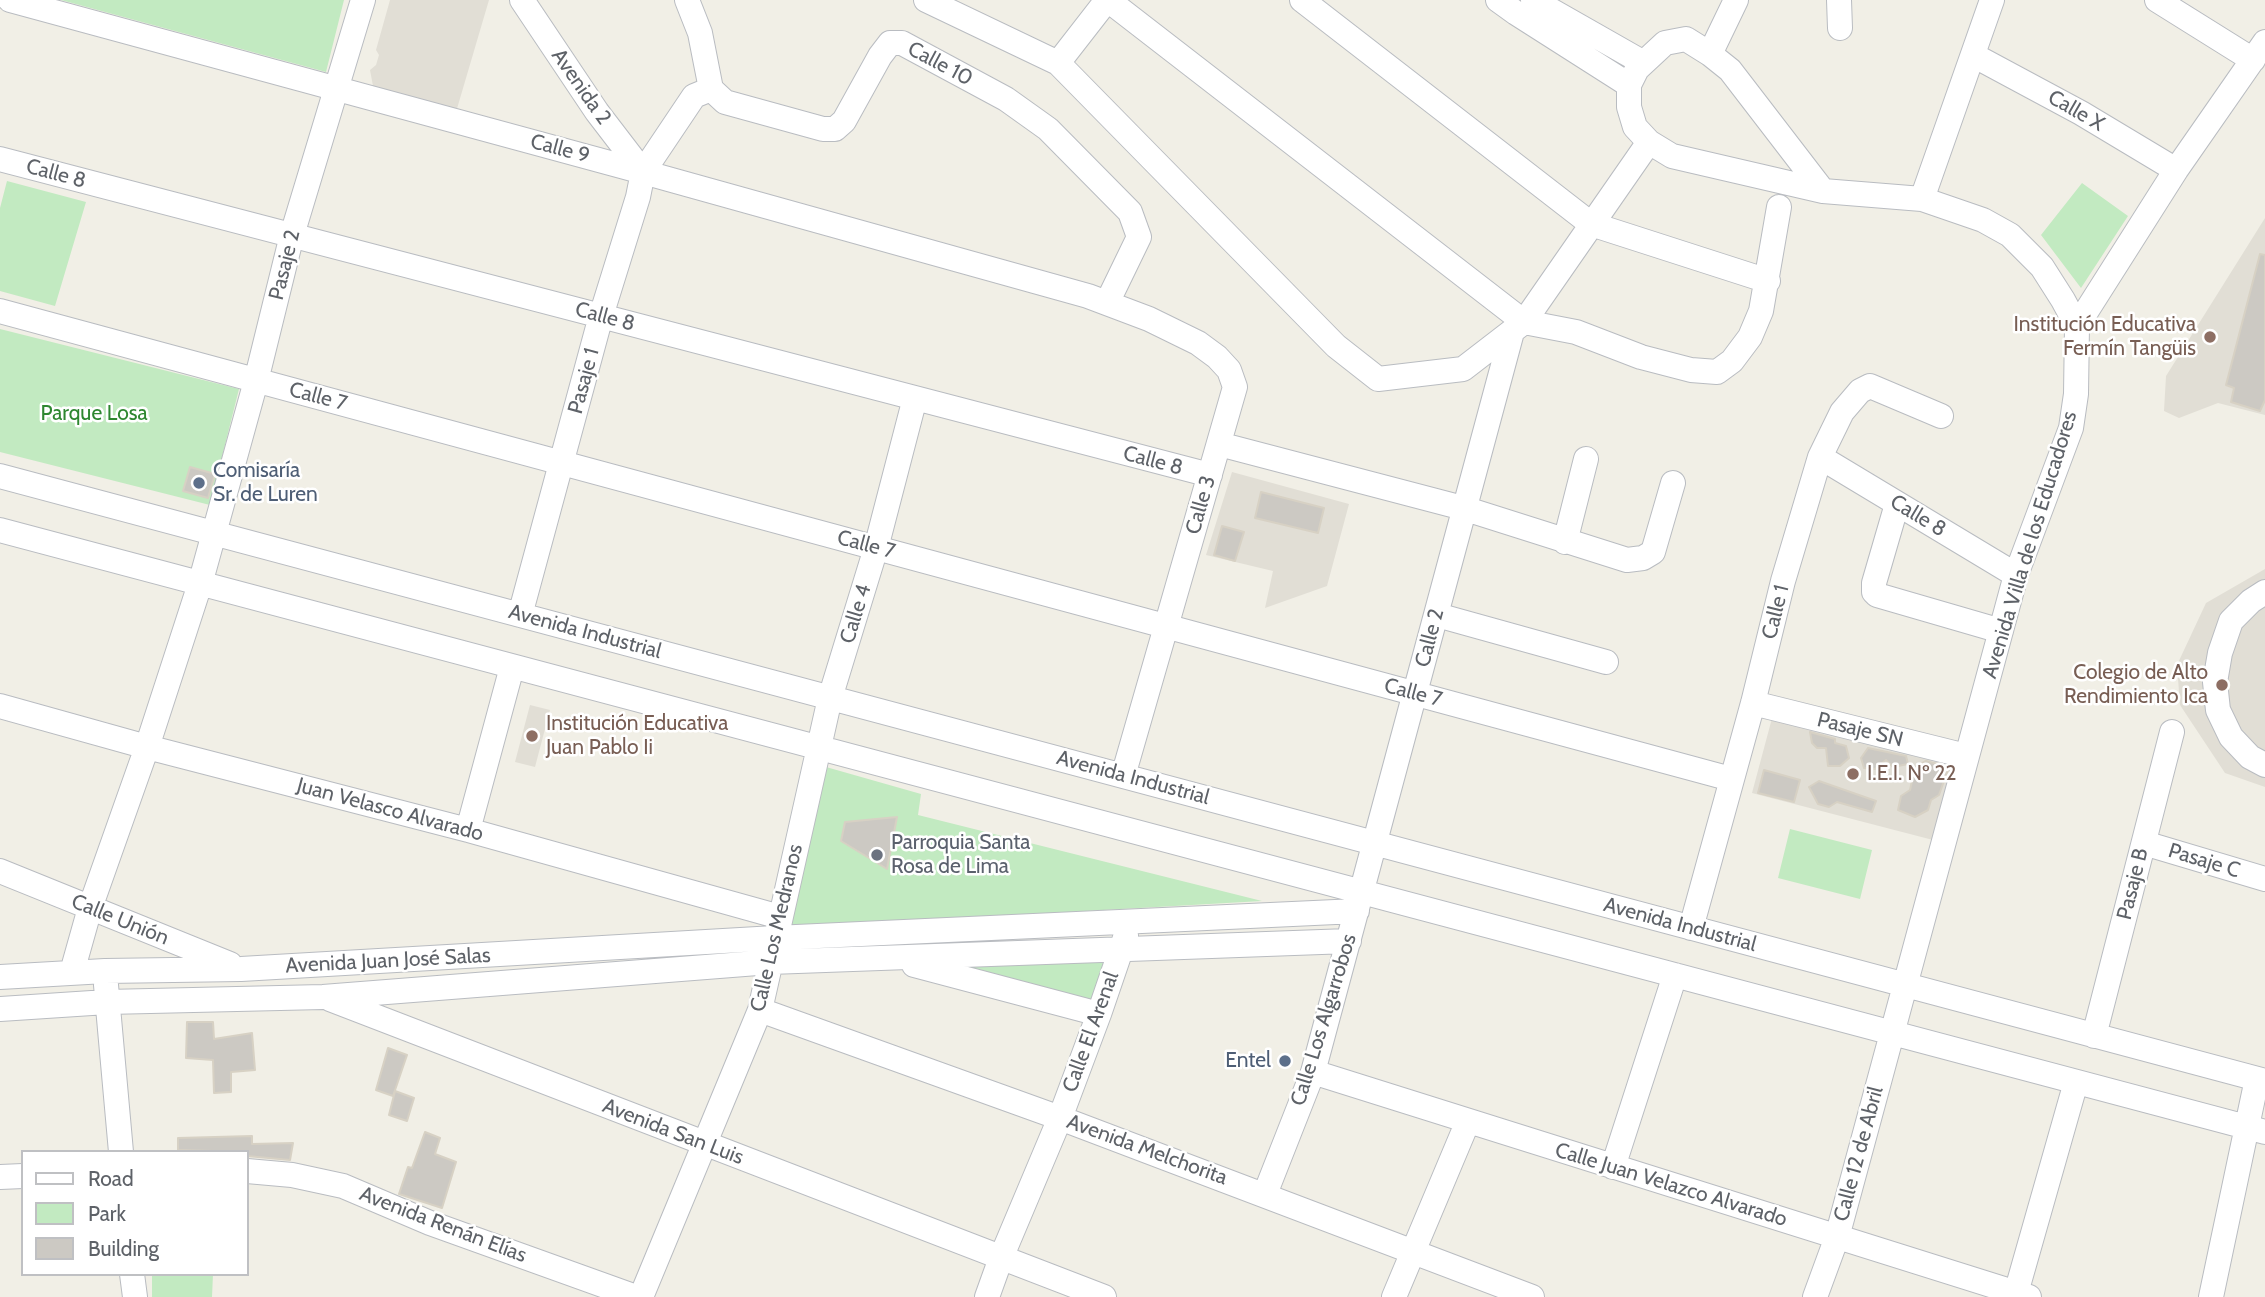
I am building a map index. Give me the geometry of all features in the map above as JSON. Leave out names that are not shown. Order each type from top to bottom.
[{"type":"street","name":"Calle 9","points":[[10,0],[643,172],[1107,303]]},
{"type":"street","name":"Pasaje 2","points":[[72,972],[90,908],[148,747],[200,584],[256,380],[292,235],[363,0]]},
{"type":"street","name":"Avenida 2","points":[[523,0],[597,112],[643,172]]},
{"type":"street","points":[[687,0],[700,33],[711,89]]},
{"type":"street","points":[[926,0],[1058,63],[1336,346],[1378,379],[1463,369],[1518,327],[1649,142]]},
{"type":"street","points":[[1058,63],[1108,0],[1518,327],[1576,332],[1641,357],[1678,367],[1717,372],[1732,361],[1750,337],[1761,311],[1768,281],[1779,207]]},
{"type":"street","points":[[1302,0],[1591,224],[1768,281]]},
{"type":"street","points":[[1498,0],[1629,85]]},
{"type":"street","points":[[1533,0],[1642,62]]},
{"type":"street","points":[[1710,54],[1736,0]]},
{"type":"street","points":[[1839,0],[1840,28]]},
{"type":"street","points":[[1922,199],[1992,0]]},
{"type":"street","points":[[1823,191],[1730,70],[1710,54],[1686,39],[1665,43],[1642,62],[1629,85],[1629,107],[1635,127],[1649,142],[1672,156],[1823,191],[1922,199],[1983,220],[2010,235],[2042,267],[2077,326],[2176,170],[2259,51],[2157,0]]},
{"type":"street","name":"Calle 10","points":[[711,89],[725,102],[835,130],[844,121],[890,43],[902,43],[1006,99],[1048,129],[1130,212],[1139,237],[1107,303]]},
{"type":"street","name":"Calle X","points":[[1973,55],[2081,113],[2176,170]]},
{"type":"street","name":"Pasaje 1","points":[[520,615],[643,172],[694,96],[711,89]]},
{"type":"street","points":[[1769,177],[1792,148]]},
{"type":"street","name":"Calle 8","points":[[0,159],[1210,475]]},
{"type":"street","name":"Calle 3","points":[[1107,303],[1149,319],[1198,343],[1229,370],[1235,387],[1123,776]]},
{"type":"street","name":"Calle 7","points":[[0,311],[1731,779]]},
{"type":"street","name":"Avenida Villa de los Educadores","points":[[1903,997],[2016,575],[2071,428],[2076,394],[2077,326]]},
{"type":"street","name":"Calle 2","points":[[1375,843],[1463,509],[1518,327]]},
{"type":"street","name":"Calle 1","points":[[1691,928],[1753,703],[1783,581],[1820,457],[1842,412],[1860,391],[1870,386],[1941,416]]},
{"type":"street","name":"Calle 4","points":[[818,748],[830,698],[876,548],[915,398]]},
{"type":"street","points":[[1219,444],[1463,509],[1627,560],[1643,558],[1653,552],[1673,483]]},
{"type":"street","name":"Calle 8","points":[[1820,457],[2016,575]]},
{"type":"street","points":[[1565,542],[1586,459]]},
{"type":"street","name":"Avenida Industrial","points":[[0,476],[1691,928],[1903,997],[2094,1036],[2261,1080]]},
{"type":"street","points":[[1897,503],[1874,592],[2001,631]]},
{"type":"street","points":[[0,530],[818,748],[1359,902],[1675,975],[2255,1130]]},
{"type":"street","points":[[2265,592],[2251,601],[2231,621],[2220,653],[2215,682],[2218,710],[2231,737],[2250,757],[2265,765]]},
{"type":"street","points":[[1437,615],[1606,662]]},
{"type":"street","points":[[468,830],[512,667]]},
{"type":"street","name":"Pasaje SN","points":[[1753,703],[1966,756]]},
{"type":"street","name":"Juan Velasco Alvarado","points":[[0,706],[468,830],[777,928]]},
{"type":"street","name":"Pasaje B","points":[[2094,1036],[2172,732]]},
{"type":"street","name":"Calle Los Medranos","points":[[639,1297],[760,1010],[818,748]]},
{"type":"street","name":"Pasaje C","points":[[2144,842],[2265,879]]},
{"type":"street","name":"Calle Los Algarrobos","points":[[1265,1194],[1313,1072],[1375,843]]},
{"type":"street","name":"Calle Unión","points":[[0,871],[241,969]]},
{"type":"street","name":"Avenida Juan José Salas","points":[[0,977],[72,972],[241,969],[551,952],[777,928],[1130,921],[1359,902]]},
{"type":"street","name":"Calle El Arenal","points":[[987,1297],[1060,1118],[1130,921]]},
{"type":"street","name":"Avenida Juan José Salas","points":[[0,1009],[107,1002],[323,997],[771,962],[1349,941]]},
{"type":"street","points":[[551,952],[554,980]]},
{"type":"street","points":[[887,958],[1099,1014]]},
{"type":"street","name":"Avenida San Luis","points":[[241,969],[323,997],[1104,1297]]},
{"type":"street","points":[[105,971],[121,1150]]},
{"type":"street","points":[[1614,1167],[1675,975]]},
{"type":"street","name":"Calle 12 de Abril","points":[[1815,1297],[1837,1237],[1903,997]]},
{"type":"street","name":"Avenida Melchorita","points":[[760,1010],[1265,1194],[1532,1297]]},
{"type":"street","name":"Calle Juan Velazco Alvarado","points":[[1313,1072],[2023,1295]]},
{"type":"street","points":[[2211,1297],[2255,1130],[2261,1080]]},
{"type":"street","points":[[2023,1295],[2076,1082]]},
{"type":"street","points":[[1394,1297],[1468,1121]]},
{"type":"street","name":"Avenida Renán Elías","points":[[248,1171],[292,1175],[343,1186],[430,1223],[639,1297]]},
{"type":"street","points":[[0,1177],[21,1176]]},
{"type":"street","points":[[132,1276],[135,1297]]},
{"type":"shaded area","points":[[390,0],[489,0],[456,112],[373,86],[370,70],[376,65],[379,55],[376,50]]},
{"type":"shaded area","points":[[2265,218],[2265,415],[2218,403],[2179,418],[2164,411],[2166,376]]},
{"type":"shaded area","points":[[1232,472],[1349,504],[1327,586],[1265,608],[1273,571],[1206,555]]},
{"type":"shaded area","name":"Colegio de Alto Rendimiento Ica","points":[[2265,569],[2265,787],[2225,773],[2180,705],[2177,665],[2206,603]]},
{"type":"shaded area","name":"Institución Educativa Juan Pablo Ii","points":[[530,705],[550,710],[535,767],[515,762]]},
{"type":"shaded area","name":"I.E.I. Nº 22","points":[[1775,707],[1954,755],[1933,840],[1752,793]]},
{"type":"green space","points":[[61,0],[344,0],[326,72]]},
{"type":"green space","points":[[7,181],[86,202],[55,306],[0,291],[0,208]]},
{"type":"green space","points":[[2082,183],[2128,216],[2081,288],[2041,235]]},
{"type":"green space","name":"Parque Losa","points":[[0,329],[239,389],[210,505],[0,452]]},
{"type":"green space","points":[[826,767],[921,794],[918,815],[1262,901],[893,922],[791,925]],"holes":[[[897,817],[887,869],[841,841],[845,823]]]},
{"type":"green space","points":[[1790,829],[1872,850],[1860,899],[1778,878]]},
{"type":"green space","points":[[1113,955],[1099,1004],[921,961]]},
{"type":"green space","points":[[152,1276],[213,1276],[212,1297],[152,1297]]},
{"type":"building","points":[[2260,254],[2265,255],[2265,400],[2260,411],[2231,402],[2234,388],[2226,385]]},
{"type":"building","name":"Comisaría Sr. de Luren","points":[[190,467],[215,474],[208,498],[183,491]]},
{"type":"building","points":[[1261,492],[1324,508],[1318,533],[1255,518]]},
{"type":"building","points":[[1222,526],[1244,532],[1235,561],[1214,555]]},
{"type":"building","points":[[1810,732],[1835,739],[1835,743],[1846,746],[1849,758],[1840,766],[1828,766],[1826,748],[1817,748],[1812,743]]},
{"type":"building","points":[[1868,748],[1906,756],[1908,764],[1893,767],[1886,760],[1875,769],[1864,768],[1861,758]]},
{"type":"building","points":[[1926,761],[1949,767],[1939,795],[1931,800],[1928,810],[1915,817],[1898,810],[1901,796],[1910,790],[1915,767]]},
{"type":"building","points":[[1764,770],[1800,780],[1794,802],[1758,793]]},
{"type":"building","points":[[1819,781],[1876,801],[1872,812],[1837,802],[1829,807],[1818,804],[1809,787]]},
{"type":"building","name":"Parroquia Santa Rosa de Lima","points":[[897,817],[887,869],[841,841],[845,822]]},
{"type":"building","points":[[187,1022],[213,1022],[214,1039],[252,1033],[255,1070],[231,1072],[231,1092],[214,1093],[213,1060],[186,1058]]},
{"type":"building","points":[[388,1048],[407,1055],[393,1096],[376,1090]]},
{"type":"building","points":[[395,1091],[414,1098],[407,1121],[389,1115]]},
{"type":"building","points":[[425,1132],[440,1138],[435,1154],[456,1162],[442,1208],[399,1194],[408,1167],[412,1168]]},
{"type":"building","points":[[252,1136],[252,1144],[293,1143],[290,1160],[248,1156],[248,1150],[178,1150],[178,1138]]},
{"type":"place","name":"Institución Educativa Fermín Tangüis","points":[[2210,337]]},
{"type":"place","name":"Comisaría Sr. de Luren","points":[[199,483]]},
{"type":"place","name":"Colegio de Alto Rendimiento Ica","points":[[2222,685]]},
{"type":"place","name":"Institución Educativa Juan Pablo Ii","points":[[532,736]]},
{"type":"place","name":"I.E.I. Nº 22","points":[[1853,774]]},
{"type":"place","name":"Parroquia Santa Rosa de Lima","points":[[877,855]]},
{"type":"place","name":"Entel","points":[[1285,1061]]}]
